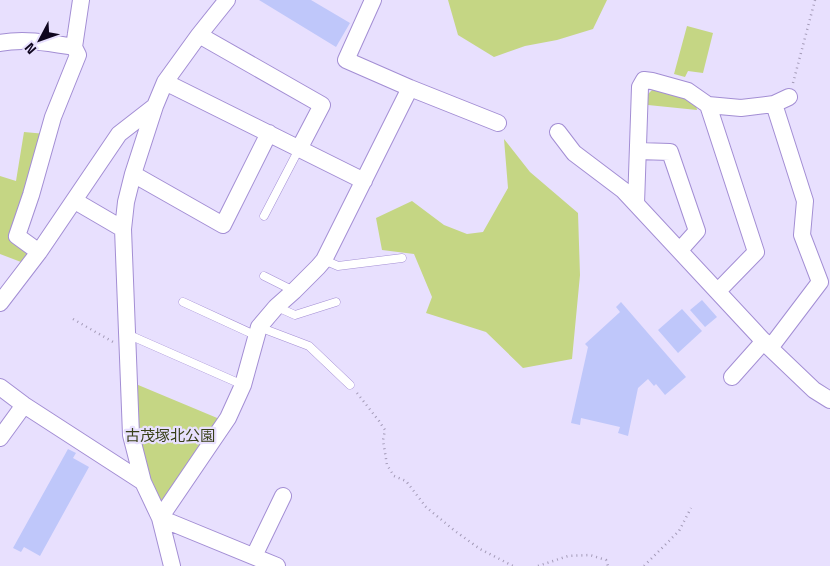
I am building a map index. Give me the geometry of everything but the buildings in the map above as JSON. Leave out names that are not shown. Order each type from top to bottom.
[{"type":"street","points":[[39,252],[17,236],[32,195],[53,117],[78,55],[74,47],[80,0]]},
{"type":"street","points":[[172,566],[160,518],[143,482],[130,435],[123,229],[126,202],[133,174],[154,106],[165,82],[227,0]]},
{"type":"street","points":[[373,0],[346,60],[410,88],[498,122]]},
{"type":"street","points":[[199,35],[322,105],[299,149]]},
{"type":"street","points":[[0,43],[8,41],[42,41],[74,47]]},
{"type":"street","points":[[636,204],[640,87],[644,80],[688,92],[708,105],[741,108],[782,100],[805,200],[802,235],[820,282],[767,344],[732,377]]},
{"type":"street","points":[[165,82],[364,181]]},
{"type":"street","points":[[160,518],[228,418],[243,384],[258,332],[276,307],[324,260],[410,88]]},
{"type":"street","points":[[708,105],[756,252],[718,291]]},
{"type":"street","points":[[2,296],[39,252],[119,134],[154,106]]},
{"type":"street","points":[[558,132],[574,153],[623,190],[767,344],[814,390],[830,400]]},
{"type":"street","points":[[133,174],[223,225],[268,133]]},
{"type":"street","points":[[638,150],[670,152],[697,231],[680,250]]},
{"type":"street","points":[[75,201],[123,229]]},
{"type":"street","points":[[0,387],[24,405],[143,482]]},
{"type":"street","points":[[0,438],[24,405]]},
{"type":"street","points":[[254,556],[283,496]]},
{"type":"street","points":[[160,518],[277,566]]},
{"type":"lane","points":[[264,216],[299,149]]},
{"type":"lane","points":[[324,260],[338,266],[402,258]]},
{"type":"lane","points":[[264,276],[294,291]]},
{"type":"lane","points":[[183,302],[258,332],[309,346],[350,385]]},
{"type":"lane","points":[[276,307],[295,315],[336,302]]},
{"type":"lane","points":[[127,342],[243,384]]},
{"type":"path","points":[[782,100],[815,0]]},
{"type":"path","points":[[73,319],[127,342]]},
{"type":"path","points":[[350,385],[385,430],[383,440],[387,465],[394,476],[406,481],[426,507],[455,531],[480,549],[513,566]]},
{"type":"path","points":[[644,566],[679,531],[691,508]]},
{"type":"path","points":[[538,566],[568,556],[590,555],[606,560],[608,566]]},
{"type":"green space","points":[[448,0],[607,0],[593,29],[557,40],[525,46],[494,57],[458,35]]},
{"type":"green space","points":[[687,26],[713,33],[703,73],[688,71],[685,77],[674,74]]},
{"type":"green space","points":[[653,89],[686,98],[696,105],[697,110],[648,105],[648,94]]},
{"type":"green space","points":[[24,132],[46,134],[14,236],[30,250],[21,262],[0,254],[0,176],[16,181]]},
{"type":"green space","points":[[504,139],[530,172],[578,213],[580,275],[572,359],[523,368],[486,332],[426,313],[432,297],[414,254],[382,250],[376,218],[412,201],[444,225],[467,234],[483,232],[508,188]]},
{"type":"green space","name":"古茂塚北公園","points":[[131,382],[222,420],[161,512],[133,434]]}]
